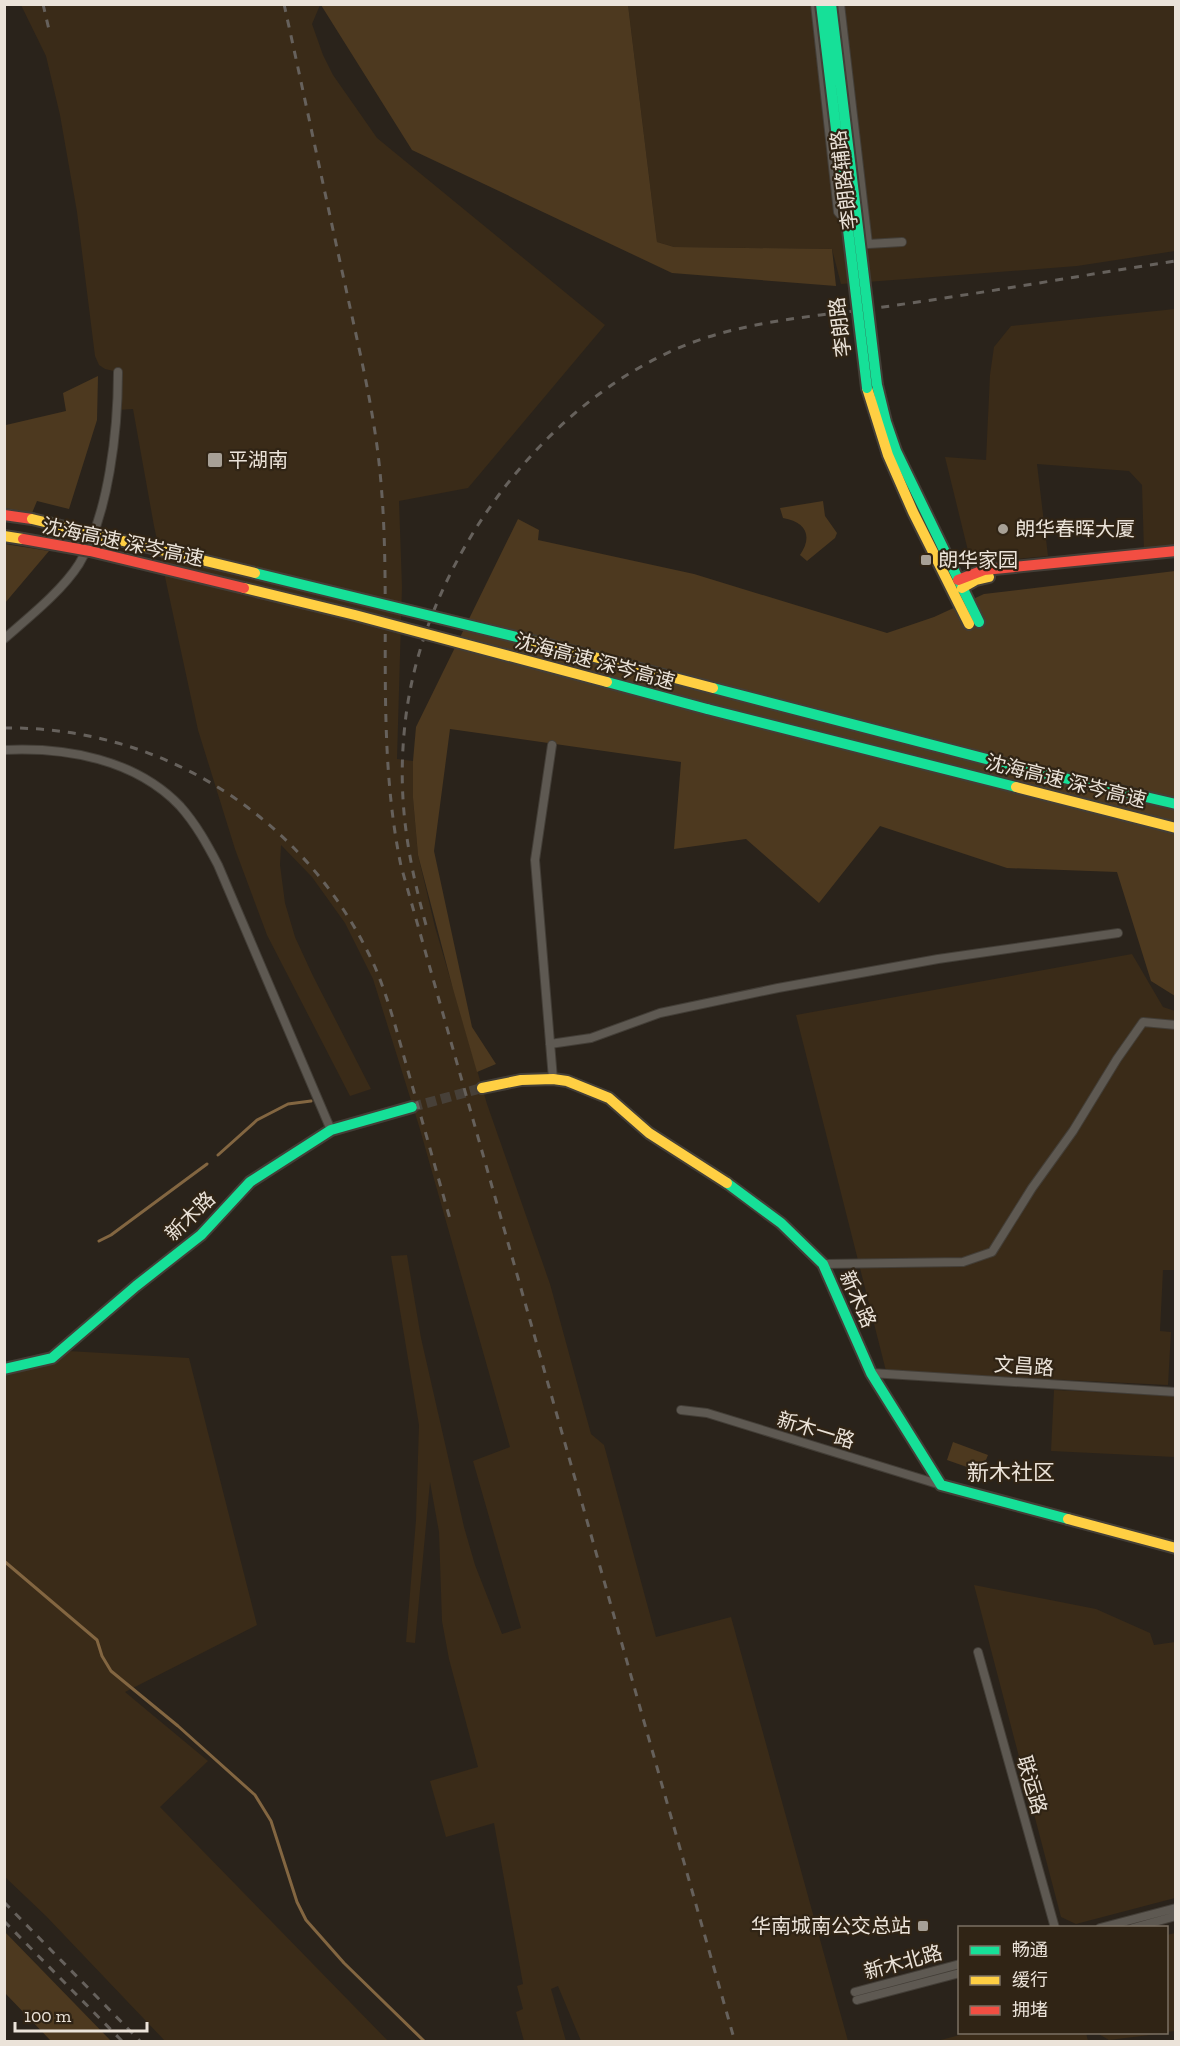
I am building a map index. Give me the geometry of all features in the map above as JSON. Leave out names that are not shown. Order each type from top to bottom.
[{"type":"main road","name":"李朗路","points":[[821,4],[872,386],[888,455],[913,512],[974,623],[960,584],[896,451],[872,386],[831,4]]},
{"type":"main road","name":"沈海高速 深岑高速","points":[[4,514],[468,625],[1017,767],[1176,804]]},
{"type":"main road","name":"沈海高速 深岑高速","points":[[4,536],[90,551],[356,615],[707,709],[1176,828]]},
{"type":"main road","points":[[960,584],[984,570],[1176,550]]},
{"type":"main road","points":[[960,584],[987,577],[1176,557]]},
{"type":"main road","name":"新木路","points":[[482,1088],[521,1080],[554,1079],[609,1098],[650,1133],[714,1174],[781,1222],[823,1264],[871,1373],[941,1485]]},
{"type":"main road","name":"新木路","points":[[4,1369],[52,1358],[136,1286],[201,1235],[250,1182],[332,1130],[412,1107]]},
{"type":"main road","points":[[941,1485],[1176,1548]]},
{"type":"street","name":"李朗路辅路","points":[[815,4],[838,212],[868,244]]},
{"type":"street","name":"李朗路辅路","points":[[840,4],[868,244]]},
{"type":"street","points":[[868,244],[902,242]]},
{"type":"street","points":[[4,639],[47,601],[78,565],[90,541],[102,501],[114,444],[118,410],[118,372]]},
{"type":"street","points":[[552,745],[535,860],[554,1079]]},
{"type":"street","points":[[4,750],[37,748],[67,751],[96,758],[132,772],[156,786],[180,806],[199,829],[218,865],[332,1130]]},
{"type":"street","points":[[550,1044],[591,1038],[660,1013],[778,988],[938,959],[1118,933]]},
{"type":"street","points":[[823,1264],[963,1262],[992,1252],[1143,1022],[1176,1025]]},
{"type":"street","name":"文昌路","points":[[871,1373],[1176,1392]]},
{"type":"street","name":"新木一路","points":[[681,1410],[707,1413],[941,1485]]},
{"type":"street","name":"联运路","points":[[978,1652],[1054,1926]]},
{"type":"street","points":[[1108,1926],[1176,1908]]},
{"type":"street","points":[[1140,1926],[1176,1916]]},
{"type":"street","name":"新木北路","points":[[958,1965],[856,1996],[958,1973]]},
{"type":"shaded area","points":[[21,5],[320,5],[312,24],[323,55],[333,75],[377,138],[605,325],[468,488],[399,501],[402,587],[397,759],[413,761],[413,798],[418,855],[435,927],[487,1104],[550,1284],[591,1434],[604,1445],[656,1637],[731,1617],[848,2041],[581,2041],[558,1986],[551,1989],[566,2041],[524,2041],[516,2012],[523,2009],[517,1986],[523,1984],[494,1823],[446,1837],[430,1781],[478,1767],[449,1659],[442,1621],[439,1532],[430,1482],[415,1643],[406,1642],[416,1520],[419,1425],[391,1256],[407,1255],[421,1338],[464,1527],[475,1565],[502,1634],[521,1628],[473,1461],[510,1447],[419,1126],[373,979],[345,923],[312,877],[281,845],[280,865],[285,903],[295,937],[371,1089],[350,1096],[267,935],[235,849],[198,730],[154,526],[133,409],[118,410],[118,372],[99,365],[95,356],[77,212],[60,115],[46,56]]},
{"type":"shaded area","points":[[321,5],[628,5],[657,242],[674,247],[832,249],[836,286],[672,273],[412,150]]},
{"type":"shaded area","points":[[628,5],[1175,5],[1175,251],[1077,266],[841,284],[832,249],[674,247],[657,242]]},
{"type":"shaded area","points":[[1175,309],[1175,549],[1144,551],[1142,485],[1129,471],[1037,464],[1048,556],[971,563],[945,457],[986,460],[990,375],[994,347],[1011,326]]},
{"type":"shaded area","points":[[98,376],[97,420],[69,509],[37,501],[32,513],[5,508],[4,422],[6,425],[66,411],[63,393]]},
{"type":"shaded area","points":[[823,501],[825,516],[837,533],[835,538],[807,561],[800,555],[806,542],[805,531],[797,523],[783,518],[780,508]]},
{"type":"shaded area","points":[[518,519],[539,530],[538,540],[694,574],[887,633],[934,617],[984,594],[1175,571],[1175,996],[1151,981],[1117,872],[1007,868],[880,826],[819,903],[746,839],[674,849],[681,762],[450,729],[434,851],[472,1027],[496,1064],[477,1072],[418,855],[413,798],[413,761],[416,727]]},
{"type":"shaded area","points":[[4,544],[49,551],[5,603]]},
{"type":"shaded area","points":[[1132,954],[1163,1007],[1175,1011],[1175,1270],[1163,1270],[1160,1331],[1171,1332],[1168,1385],[886,1371],[796,1015]]},
{"type":"shaded area","points":[[68,1351],[189,1358],[257,1625],[125,1692],[208,1761],[160,1807],[388,2041],[165,2041],[46,1916],[5,1877],[4,1374],[55,1362]]},
{"type":"shaded area","points":[[1054,1390],[1175,1396],[1175,1457],[1051,1451]]},
{"type":"shaded area","points":[[953,1442],[988,1455],[981,1472],[947,1460]]},
{"type":"shaded area","points":[[974,1585],[1096,1609],[1150,1633],[1154,1645],[1175,1642],[1175,1898],[1076,1924],[1061,1917]]},
{"type":"shaded area","points":[[4,1931],[111,2041],[51,2041],[5,1993]]},
{"type":"shaded area","points":[[1175,1933],[1175,2031],[1168,2032],[1168,1935]]},
{"type":"shaded area","points":[[963,2034],[1086,2034],[1088,2041],[937,2041]]},
{"type":"shaded area","points":[[1099,2034],[1158,2034],[1109,2040]]},
{"type":"waterway","points":[[218,1155],[257,1120],[288,1104],[311,1101]]},
{"type":"waterway","points":[[99,1241],[111,1235],[207,1164]]},
{"type":"waterway","points":[[4,1561],[97,1640],[102,1656],[111,1671],[178,1726],[255,1795],[271,1821],[297,1902],[306,1920],[344,1963],[425,2042]]},
{"type":"tunnel","points":[[412,1107],[482,1088]]},
{"type":"railway","points":[[43,4],[50,34]]},
{"type":"railway","points":[[284,4],[361,357],[377,449],[384,521],[388,768],[401,866],[735,2042]]},
{"type":"railway","points":[[426,925],[405,826],[402,776],[405,724],[416,663],[437,603],[466,545],[502,491],[544,442],[593,399],[645,364],[702,339],[726,332],[774,322],[932,300],[1176,261]]},
{"type":"railway","points":[[4,728],[64,732],[121,744],[175,764],[226,792],[271,827],[312,868],[347,915],[375,967],[397,1031],[450,1219]]},
{"type":"railway","points":[[4,1902],[141,2042]]},
{"type":"railway","points":[[4,1921],[123,2042]]},
{"type":"traffic: fast","points":[[821,4],[867,388]]},
{"type":"traffic: fast","points":[[831,4],[877,385]]},
{"type":"traffic: fast","points":[[877,385],[896,451],[979,622]]},
{"type":"traffic: fast","points":[[255,573],[533,641]]},
{"type":"traffic: fast","points":[[607,682],[707,709]]},
{"type":"traffic: fast","points":[[713,688],[1017,767],[1176,804]]},
{"type":"traffic: fast","points":[[707,709],[1016,787]]},
{"type":"traffic: fast","points":[[4,1369],[52,1358],[136,1286],[201,1235],[250,1182],[331,1130],[412,1107]]},
{"type":"traffic: fast","points":[[727,1183],[781,1223],[823,1264],[871,1373],[941,1485],[1068,1519]]},
{"type":"traffic: slow","points":[[867,388],[888,455],[913,512],[969,624]]},
{"type":"traffic: slow","points":[[32,519],[255,573]]},
{"type":"traffic: slow","points":[[4,536],[23,539]]},
{"type":"traffic: slow","points":[[962,588],[976,580],[989,577]]},
{"type":"traffic: slow","points":[[244,588],[607,682]]},
{"type":"traffic: slow","points":[[533,641],[713,688]]},
{"type":"traffic: slow","points":[[1016,787],[1176,828]]},
{"type":"traffic: slow","points":[[482,1088],[521,1080],[567,1081],[609,1098],[649,1133],[727,1183]]},
{"type":"traffic: slow","points":[[1068,1519],[1176,1548]]},
{"type":"traffic: jam","points":[[4,515],[32,519]]},
{"type":"traffic: jam","points":[[23,539],[90,551],[244,588]]},
{"type":"traffic: jam","points":[[958,580],[984,570],[1176,551]]},
{"type":"place","name":"平湖南","points":[[215,460]]},
{"type":"place","name":"朗华春晖大厦","points":[[1003,529]]},
{"type":"place","name":"朗华家园","points":[[926,560]]},
{"type":"place","name":"华南城南公交总站","points":[[923,1926]]},
{"type":"district","name":"新木社区","points":[[1011,1472]]}]
